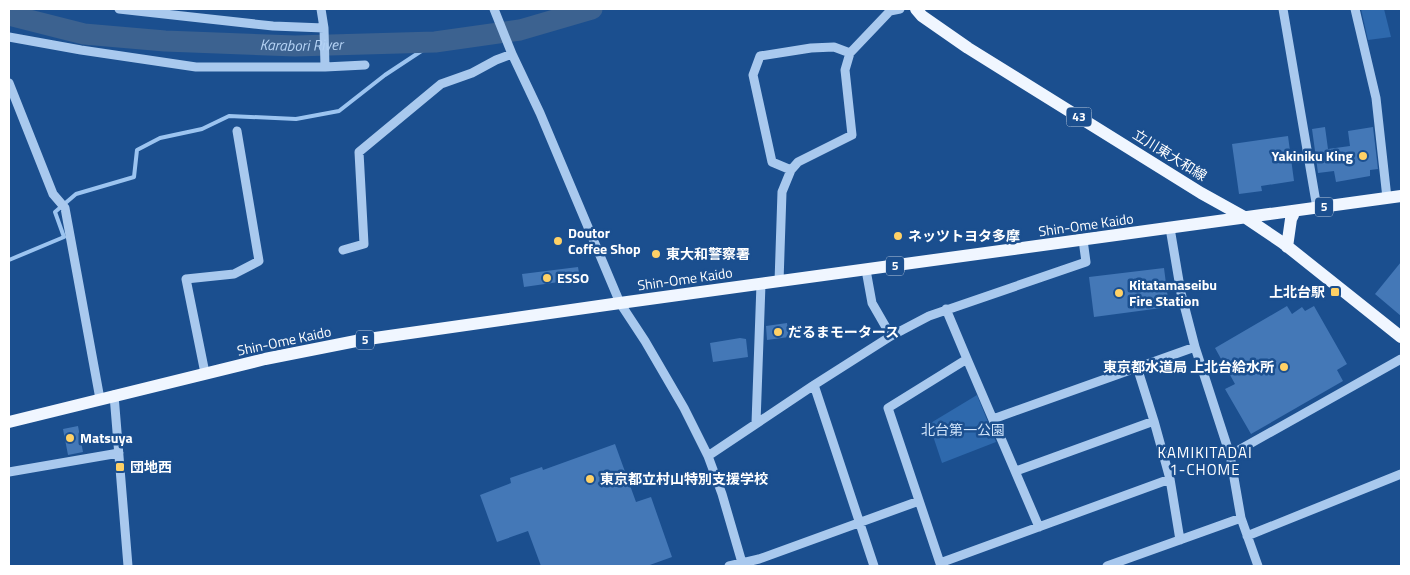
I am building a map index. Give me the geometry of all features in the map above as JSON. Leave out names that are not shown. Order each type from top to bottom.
[{"type":"main road","name":"立川東大和線","points":[[916,9],[922,16],[968,48],[1246,218],[1287,246],[1401,337]]},
{"type":"main road","name":"Shin-Ome Kaido","points":[[9,422],[265,359],[361,340],[1401,196]]},
{"type":"main road","points":[[1287,246],[1291,219],[1295,211]]},
{"type":"street","points":[[119,9],[273,26],[324,28]]},
{"type":"street","points":[[321,9],[324,28],[325,67]]},
{"type":"street","points":[[779,282],[782,192],[791,170],[798,162],[852,135],[845,70],[850,53],[890,11],[900,9]]},
{"type":"street","points":[[1283,9],[1317,208]]},
{"type":"street","points":[[1355,9],[1376,98],[1388,198]]},
{"type":"street","points":[[494,10],[512,54],[540,113],[620,303],[646,341],[684,408],[708,456],[722,494],[743,564]]},
{"type":"street","points":[[9,37],[196,67],[325,67],[366,65]]},
{"type":"street","points":[[791,170],[772,162],[753,75],[760,56],[811,48],[834,47],[850,53]]},
{"type":"street","points":[[343,250],[364,244],[359,152],[441,84],[472,73],[512,54]]},
{"type":"street","points":[[9,83],[53,194],[65,208],[72,237],[100,399]]},
{"type":"street","points":[[205,373],[186,279],[234,274],[259,260],[236,131]]},
{"type":"street","points":[[1170,228],[1181,293],[1195,347],[1230,455],[1240,518],[1258,566]]},
{"type":"street","points":[[708,456],[891,336],[946,309],[1086,262],[1084,240]]},
{"type":"street","points":[[866,270],[872,302],[891,336]]},
{"type":"street","points":[[756,423],[761,284]]},
{"type":"street","points":[[946,309],[1039,527]]},
{"type":"street","points":[[993,419],[1195,347]]},
{"type":"street","points":[[967,358],[888,408],[940,564],[1170,479]]},
{"type":"street","points":[[1230,455],[1401,359]]},
{"type":"street","points":[[1137,367],[1170,479],[1180,540]]},
{"type":"street","points":[[814,385],[874,566]]},
{"type":"street","points":[[114,396],[128,566]]},
{"type":"street","points":[[1016,471],[1154,421]]},
{"type":"street","points":[[9,472],[119,453]]},
{"type":"street","points":[[1247,536],[1401,474]]},
{"type":"street","points":[[729,566],[759,559],[919,501]]},
{"type":"street","points":[[1107,566],[1240,518]]},
{"type":"green space","points":[[1361,9],[1384,9],[1391,37],[1368,40]]},
{"type":"green space","name":"北台第一公園","points":[[977,395],[996,442],[942,463],[929,424]]},
{"type":"building","points":[[1325,127],[1328,149],[1350,146],[1348,131],[1373,127],[1378,169],[1370,170],[1370,176],[1336,182],[1334,171],[1318,173],[1312,129]]},
{"type":"building","points":[[1288,136],[1294,181],[1261,186],[1262,191],[1239,194],[1232,144]]},
{"type":"building","points":[[1401,262],[1401,316],[1375,294]]},
{"type":"building","points":[[578,267],[580,279],[524,287],[522,274]]},
{"type":"building","points":[[1164,268],[1169,307],[1094,317],[1089,277]]},
{"type":"building","name":"東京都水道局 上北台給水所","points":[[1287,306],[1292,314],[1302,307],[1305,311],[1314,306],[1347,364],[1337,370],[1343,381],[1251,434],[1225,389],[1235,384],[1215,348]]},
{"type":"building","points":[[787,323],[789,337],[767,340],[766,326]]},
{"type":"building","points":[[740,338],[746,339],[748,357],[713,362],[710,343]]},
{"type":"building","points":[[78,426],[83,452],[68,455],[63,429]]},
{"type":"building","points":[[615,444],[636,502],[651,497],[672,557],[647,566],[541,566],[528,531],[497,542],[480,495],[511,483],[510,478],[542,467],[543,470]]},
{"type":"waterway","name":"Karabori River","points":[[9,15],[84,34],[165,41],[295,46],[435,42],[520,30],[592,9]]},
{"type":"waterway","points":[[9,260],[64,237],[55,212],[76,194],[134,177],[137,150],[160,138],[202,129],[229,116],[296,119],[339,111],[385,75],[435,42]]},
{"type":"place","name":"Yakiniku King","points":[[1363,156]]},
{"type":"place","name":"ネッツトヨタ多摩","points":[[898,236]]},
{"type":"place","name":"Doutor Coffee Shop","points":[[558,241]]},
{"type":"place","name":"東大和警察署","points":[[656,254]]},
{"type":"place","name":"ESSO","points":[[547,278]]},
{"type":"place","name":"上北台駅","points":[[1335,292]]},
{"type":"place","name":"Kitatamaseibu Fire Station","points":[[1119,293]]},
{"type":"place","name":"だるまモータース","points":[[778,332]]},
{"type":"place","name":"東京都水道局 上北台給水所","points":[[1284,367]]},
{"type":"place","name":"Matsuya","points":[[70,438]]},
{"type":"place","name":"団地西","points":[[120,467]]},
{"type":"place","name":"東京都立村山特別支援学校","points":[[590,479]]},
{"type":"district","name":"KAMIKITADAI 1-CHOME","points":[[1205,462]]}]
